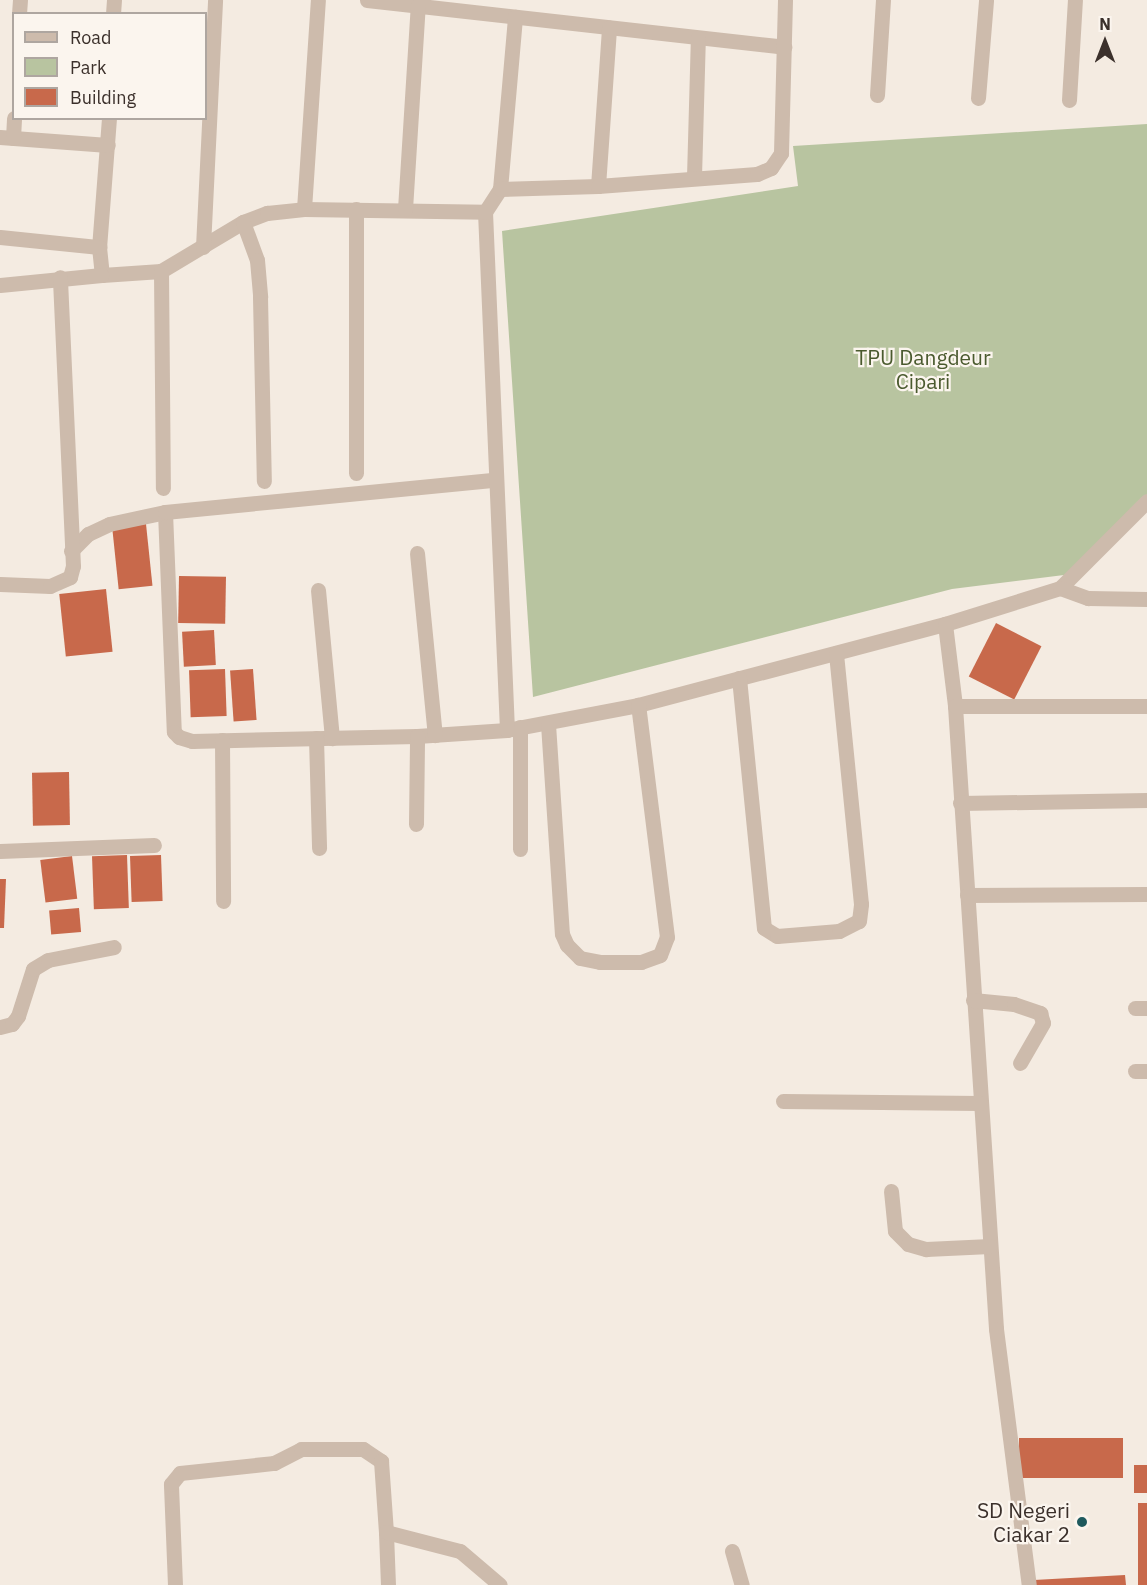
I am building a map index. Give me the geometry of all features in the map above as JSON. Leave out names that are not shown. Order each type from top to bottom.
[{"type":"street","points":[[203,247],[215,0]]},
{"type":"street","points":[[304,209],[318,0]]},
{"type":"street","points":[[367,0],[784,47]]},
{"type":"street","points":[[500,189],[598,186],[757,174],[776,160],[781,153],[785,0]]},
{"type":"street","points":[[877,95],[883,0]]},
{"type":"street","points":[[978,98],[986,0]]},
{"type":"street","points":[[1069,100],[1074,0]]},
{"type":"street","points":[[405,209],[418,5]]},
{"type":"street","points":[[515,17],[500,189],[485,212],[494,480],[520,849]]},
{"type":"street","points":[[598,186],[609,27]]},
{"type":"street","points":[[694,177],[698,38]]},
{"type":"street","points":[[13,120],[6,137],[108,145]]},
{"type":"street","points":[[102,275],[99,247],[109,120]]},
{"type":"street","points":[[0,285],[60,277],[161,271],[243,222],[267,213],[304,209],[485,212]]},
{"type":"street","points":[[356,209],[356,473]]},
{"type":"street","points":[[243,222],[257,260],[260,297],[264,481]]},
{"type":"street","points":[[0,237],[99,247]]},
{"type":"street","points":[[161,271],[163,488]]},
{"type":"street","points":[[0,584],[60,583],[70,577],[71,551],[60,277]]},
{"type":"street","points":[[71,551],[88,534],[110,524],[165,512],[494,480]]},
{"type":"street","points":[[165,512],[174,732],[192,741],[417,736],[513,729],[638,705],[945,624],[1060,588],[1147,501]]},
{"type":"street","points":[[417,553],[435,735]]},
{"type":"street","points":[[1060,588],[1088,598],[1147,599]]},
{"type":"street","points":[[318,590],[332,738]]},
{"type":"street","points":[[945,624],[955,706],[996,1329],[1029,1585]]},
{"type":"street","points":[[739,678],[764,928],[777,936],[838,931],[859,921],[861,904],[836,653]]},
{"type":"street","points":[[548,724],[562,934],[567,945],[580,958],[600,962],[641,962],[660,955],[667,937],[638,705]]},
{"type":"street","points":[[955,706],[1147,706]]},
{"type":"street","points":[[416,824],[417,736]]},
{"type":"street","points":[[316,738],[319,848]]},
{"type":"street","points":[[222,740],[223,901]]},
{"type":"street","points":[[960,803],[1147,800]]},
{"type":"street","points":[[0,851],[154,845]]},
{"type":"street","points":[[967,895],[1147,894]]},
{"type":"street","points":[[0,1027],[12,1024],[18,1016],[33,969],[58,957],[114,947]]},
{"type":"street","points":[[974,1000],[1014,1004],[1040,1013],[1043,1023],[1020,1063]]},
{"type":"street","points":[[783,1101],[980,1103]]},
{"type":"street","points":[[891,1191],[895,1231],[900,1240],[926,1249],[990,1245]]},
{"type":"street","points":[[175,1585],[171,1484],[180,1473],[274,1463],[301,1449],[363,1449],[381,1461],[388,1585]]},
{"type":"street","points":[[386,1532],[460,1551],[500,1585]]},
{"type":"street","points":[[732,1551],[742,1585]]},
{"type":"green space","name":"TPU Dangdeur Cipari","points":[[1147,124],[1147,498],[1072,574],[952,589],[533,697],[502,231],[798,186],[793,146]]},
{"type":"building","points":[[146,524],[152,586],[119,589],[112,528]]},
{"type":"building","points":[[179,576],[226,577],[225,624],[178,623]]},
{"type":"building","points":[[106,589],[113,652],[66,657],[59,594]]},
{"type":"building","points":[[996,623],[1041,646],[1014,700],[969,676]]},
{"type":"building","points":[[214,630],[216,665],[184,667],[182,632]]},
{"type":"building","points":[[225,669],[227,716],[191,717],[189,670]]},
{"type":"building","points":[[253,669],[257,720],[234,721],[230,671]]},
{"type":"building","points":[[69,772],[70,825],[33,826],[32,773]]},
{"type":"building","points":[[127,855],[129,908],[94,909],[92,856]]},
{"type":"building","points":[[161,855],[163,901],[132,902],[130,856]]},
{"type":"building","points":[[72,856],[77,899],[45,903],[40,860]]},
{"type":"building","points":[[0,879],[6,879],[4,928],[0,928]]},
{"type":"building","points":[[79,908],[81,932],[51,935],[49,911]]},
{"type":"building","points":[[1019,1438],[1123,1438],[1123,1478],[1019,1478]]},
{"type":"building","points":[[1134,1465],[1147,1465],[1147,1493],[1134,1493]]},
{"type":"building","points":[[1138,1503],[1147,1503],[1147,1585],[1138,1585]]},
{"type":"building","points":[[1125,1575],[1126,1585],[1034,1585],[1034,1580]]},
{"type":"place","name":"SD Negeri Ciakar 2","points":[[1082,1522]]}]
